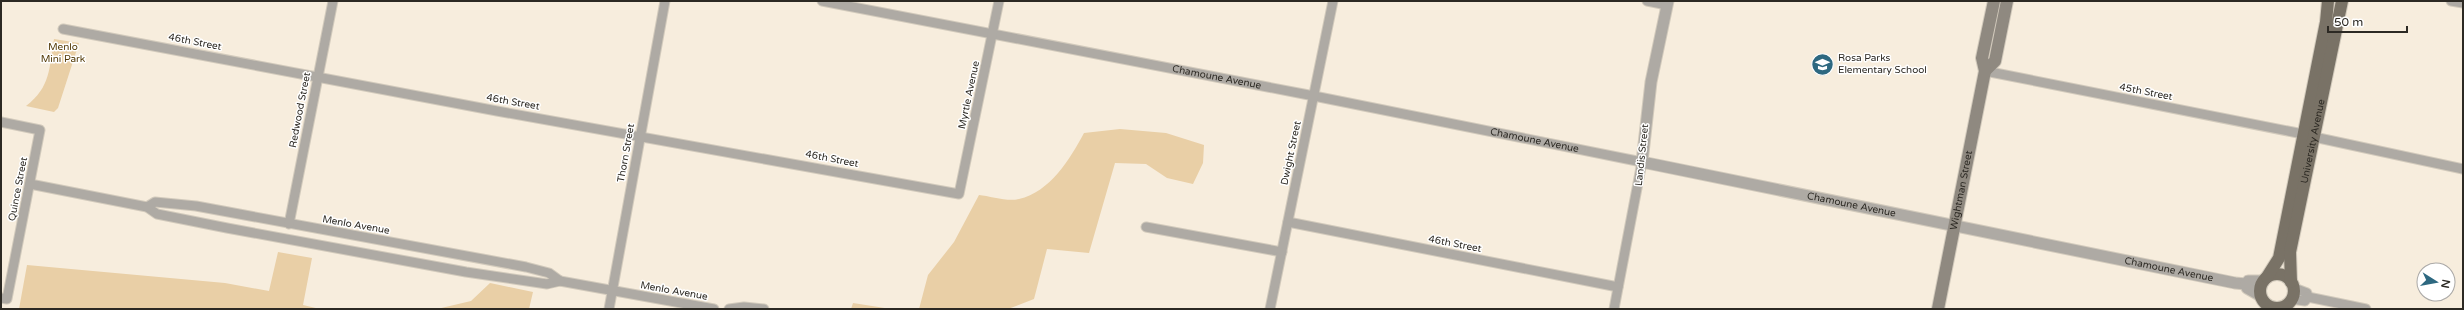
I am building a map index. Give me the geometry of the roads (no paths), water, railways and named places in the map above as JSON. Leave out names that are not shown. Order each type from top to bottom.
[{"type":"main road","name":"Wightman Street","points":[[1938,309],[1986,71],[1982,58],[1994,1]]},
{"type":"main road","name":"Wightman Street","points":[[1986,71],[1995,61],[2007,1]]},
{"type":"main road","name":"University Avenue","points":[[2288,297],[2290,252],[2309,136],[2328,1]]},
{"type":"main road","name":"University Avenue","points":[[2265,279],[2280,258],[2342,1]]},
{"type":"main road","points":[[2282,275],[2288,297],[2272,307],[2263,302],[2260,291],[2265,279],[2282,275]]},
{"type":"street","name":"Redwood Street","points":[[289,224],[333,1]]},
{"type":"street","name":"Thorn Street","points":[[609,309],[666,1]]},
{"type":"street","name":"Chamoune Avenue","points":[[822,1],[1314,96],[2246,284],[2248,281],[2265,279]]},
{"type":"street","name":"Myrtle Avenue","points":[[960,194],[999,1]]},
{"type":"street","name":"Dwight Street","points":[[1270,309],[1333,1]]},
{"type":"street","points":[[1647,1],[1667,3]]},
{"type":"street","points":[[2451,1],[2463,4]]},
{"type":"street","name":"Landis Street","points":[[1614,309],[1642,162],[1651,82],[1667,3]]},
{"type":"street","name":"46th Street","points":[[63,29],[497,111],[641,135],[960,194]]},
{"type":"street","name":"45th Street","points":[[1986,71],[2309,136],[2463,169]]},
{"type":"street","name":"Quince Street","points":[[1,122],[40,130],[30,184],[4,298]]},
{"type":"street","name":"Menlo Avenue","points":[[30,184],[147,207],[157,214],[466,272],[546,284],[560,282],[714,309]]},
{"type":"street","name":"Menlo Avenue","points":[[147,207],[155,202],[166,202],[526,267],[549,273],[560,282]]},
{"type":"street","name":"46th Street","points":[[1288,222],[1618,287]]},
{"type":"street","points":[[1146,227],[1282,252]]},
{"type":"street","name":"Chamoune Avenue","points":[[2246,284],[2247,288],[2263,302]]},
{"type":"street","points":[[2288,297],[2307,293],[2308,297],[2366,309]]},
{"type":"street","points":[[729,309],[744,307],[764,309]]},
{"type":"place","name":"Rosa Parks Elementary School","points":[[1822,64]]},
{"type":"park label","name":"Menlo Mini Park","points":[[63,52]]}]
